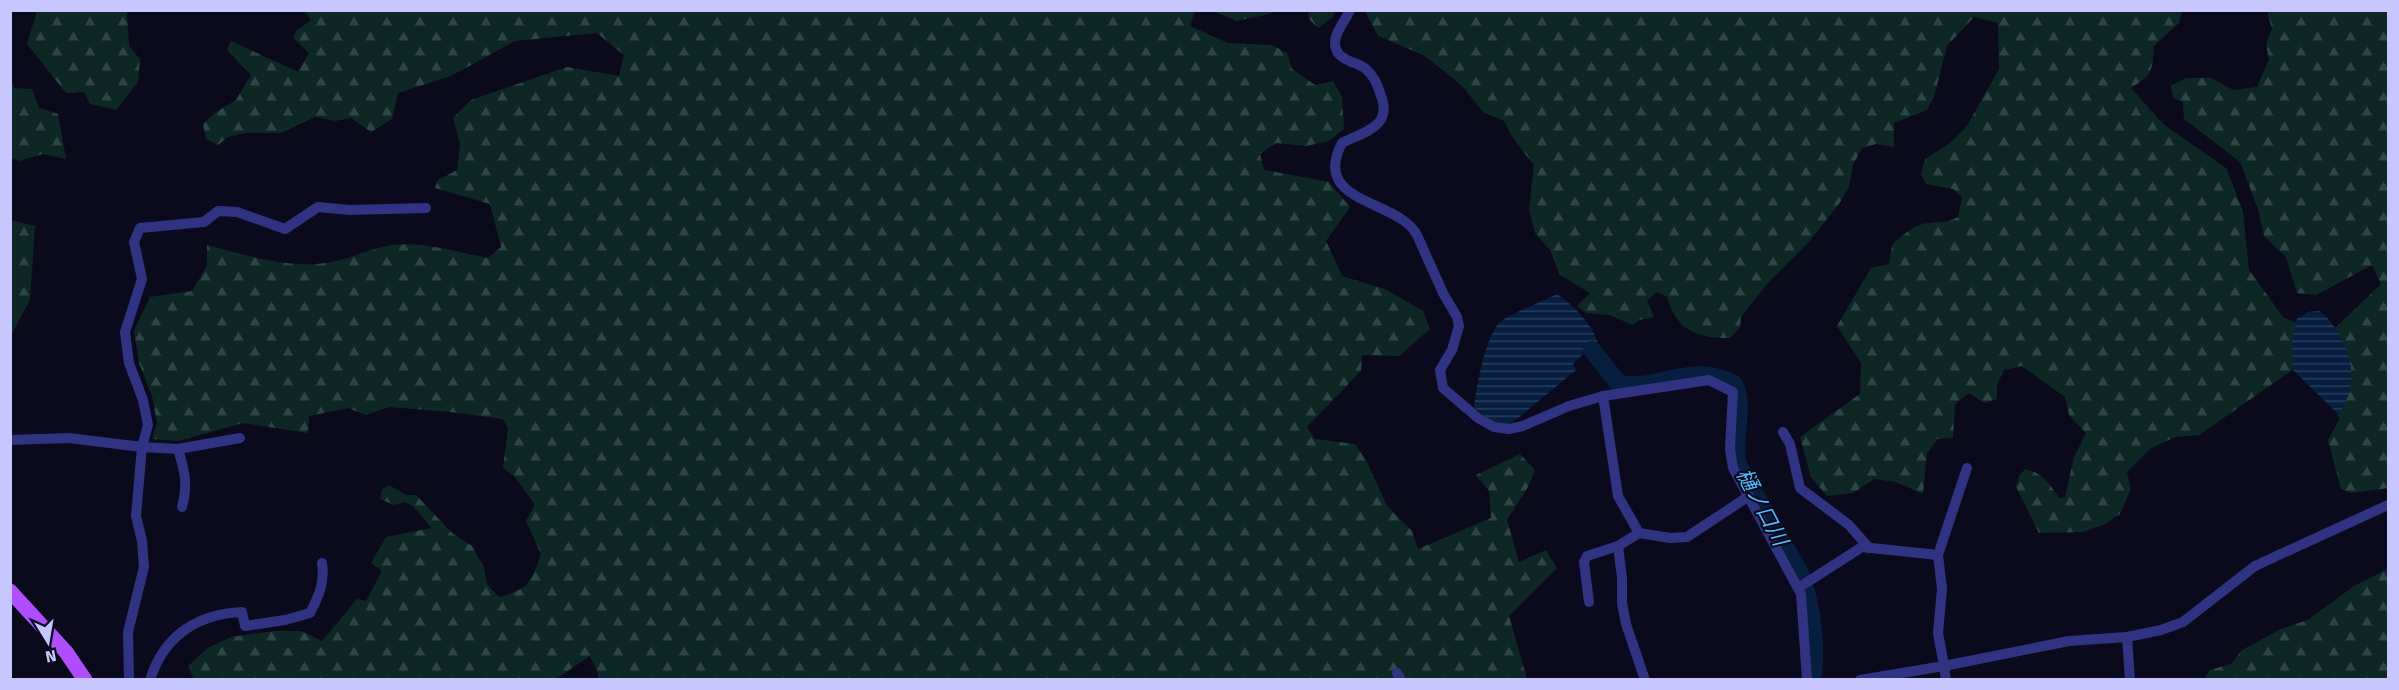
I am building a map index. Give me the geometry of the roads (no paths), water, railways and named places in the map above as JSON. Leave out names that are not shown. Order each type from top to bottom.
[{"type":"main road","points":[[10,591],[66,652],[85,680]]},
{"type":"street","points":[[1350,10],[1337,34],[1336,51],[1343,58],[1365,68],[1373,76],[1385,111],[1384,118],[1378,124],[1342,143],[1335,163],[1336,175],[1341,185],[1351,194],[1405,222],[1413,228],[1417,235],[1443,292],[1457,316],[1459,326],[1452,350],[1440,370],[1443,388],[1478,418],[1494,427],[1509,429],[1603,396],[1709,380],[1733,392],[1730,449],[1733,468],[1801,594],[1807,680]]},
{"type":"street","points":[[129,680],[128,632],[144,567],[142,541],[136,516],[142,447],[148,425],[143,400],[129,363],[125,332],[142,279],[134,242],[140,228],[204,222],[218,211],[237,212],[285,229],[318,207],[349,210],[426,207]]},
{"type":"street","points":[[1603,396],[1618,496],[1639,533]]},
{"type":"street","points":[[1783,432],[1790,444],[1800,488],[1849,525],[1869,548]]},
{"type":"street","points":[[10,440],[69,438],[178,449],[240,438]]},
{"type":"street","points":[[178,449],[185,471],[186,489],[182,507]]},
{"type":"street","points":[[1946,680],[1938,633],[1942,589],[1938,555],[1967,468]]},
{"type":"street","points":[[1589,602],[1584,562],[1587,556],[1618,546],[1639,533],[1670,538],[1687,537],[1749,496]]},
{"type":"street","points":[[1860,680],[1944,666],[2069,640],[2127,638],[2161,630],[2183,622],[2255,566],[2388,506]]},
{"type":"street","points":[[1618,546],[1622,603],[1626,624],[1645,680]]},
{"type":"street","points":[[1798,588],[1862,547],[1938,555]]},
{"type":"street","points":[[150,680],[153,669],[168,646],[185,628],[202,619],[242,612],[245,626],[285,620],[310,613],[319,596],[324,577],[322,563]]},
{"type":"street","points":[[2127,638],[2130,680]]},
{"type":"water","points":[[1557,294],[1584,318],[1594,334],[1599,349],[1591,355],[1587,350],[1573,364],[1576,370],[1517,419],[1507,424],[1491,421],[1474,407],[1482,364],[1494,331],[1503,320]]},
{"type":"water","points":[[2319,311],[2338,332],[2350,360],[2350,388],[2346,402],[2338,414],[2293,370],[2292,339],[2297,319],[2308,312]]},
{"type":"waterway","name":"樋ノ口川","points":[[1592,350],[1619,384],[1649,384],[1704,375],[1734,384],[1739,404],[1736,445],[1738,465],[1801,575],[1813,627],[1812,680]]}]
